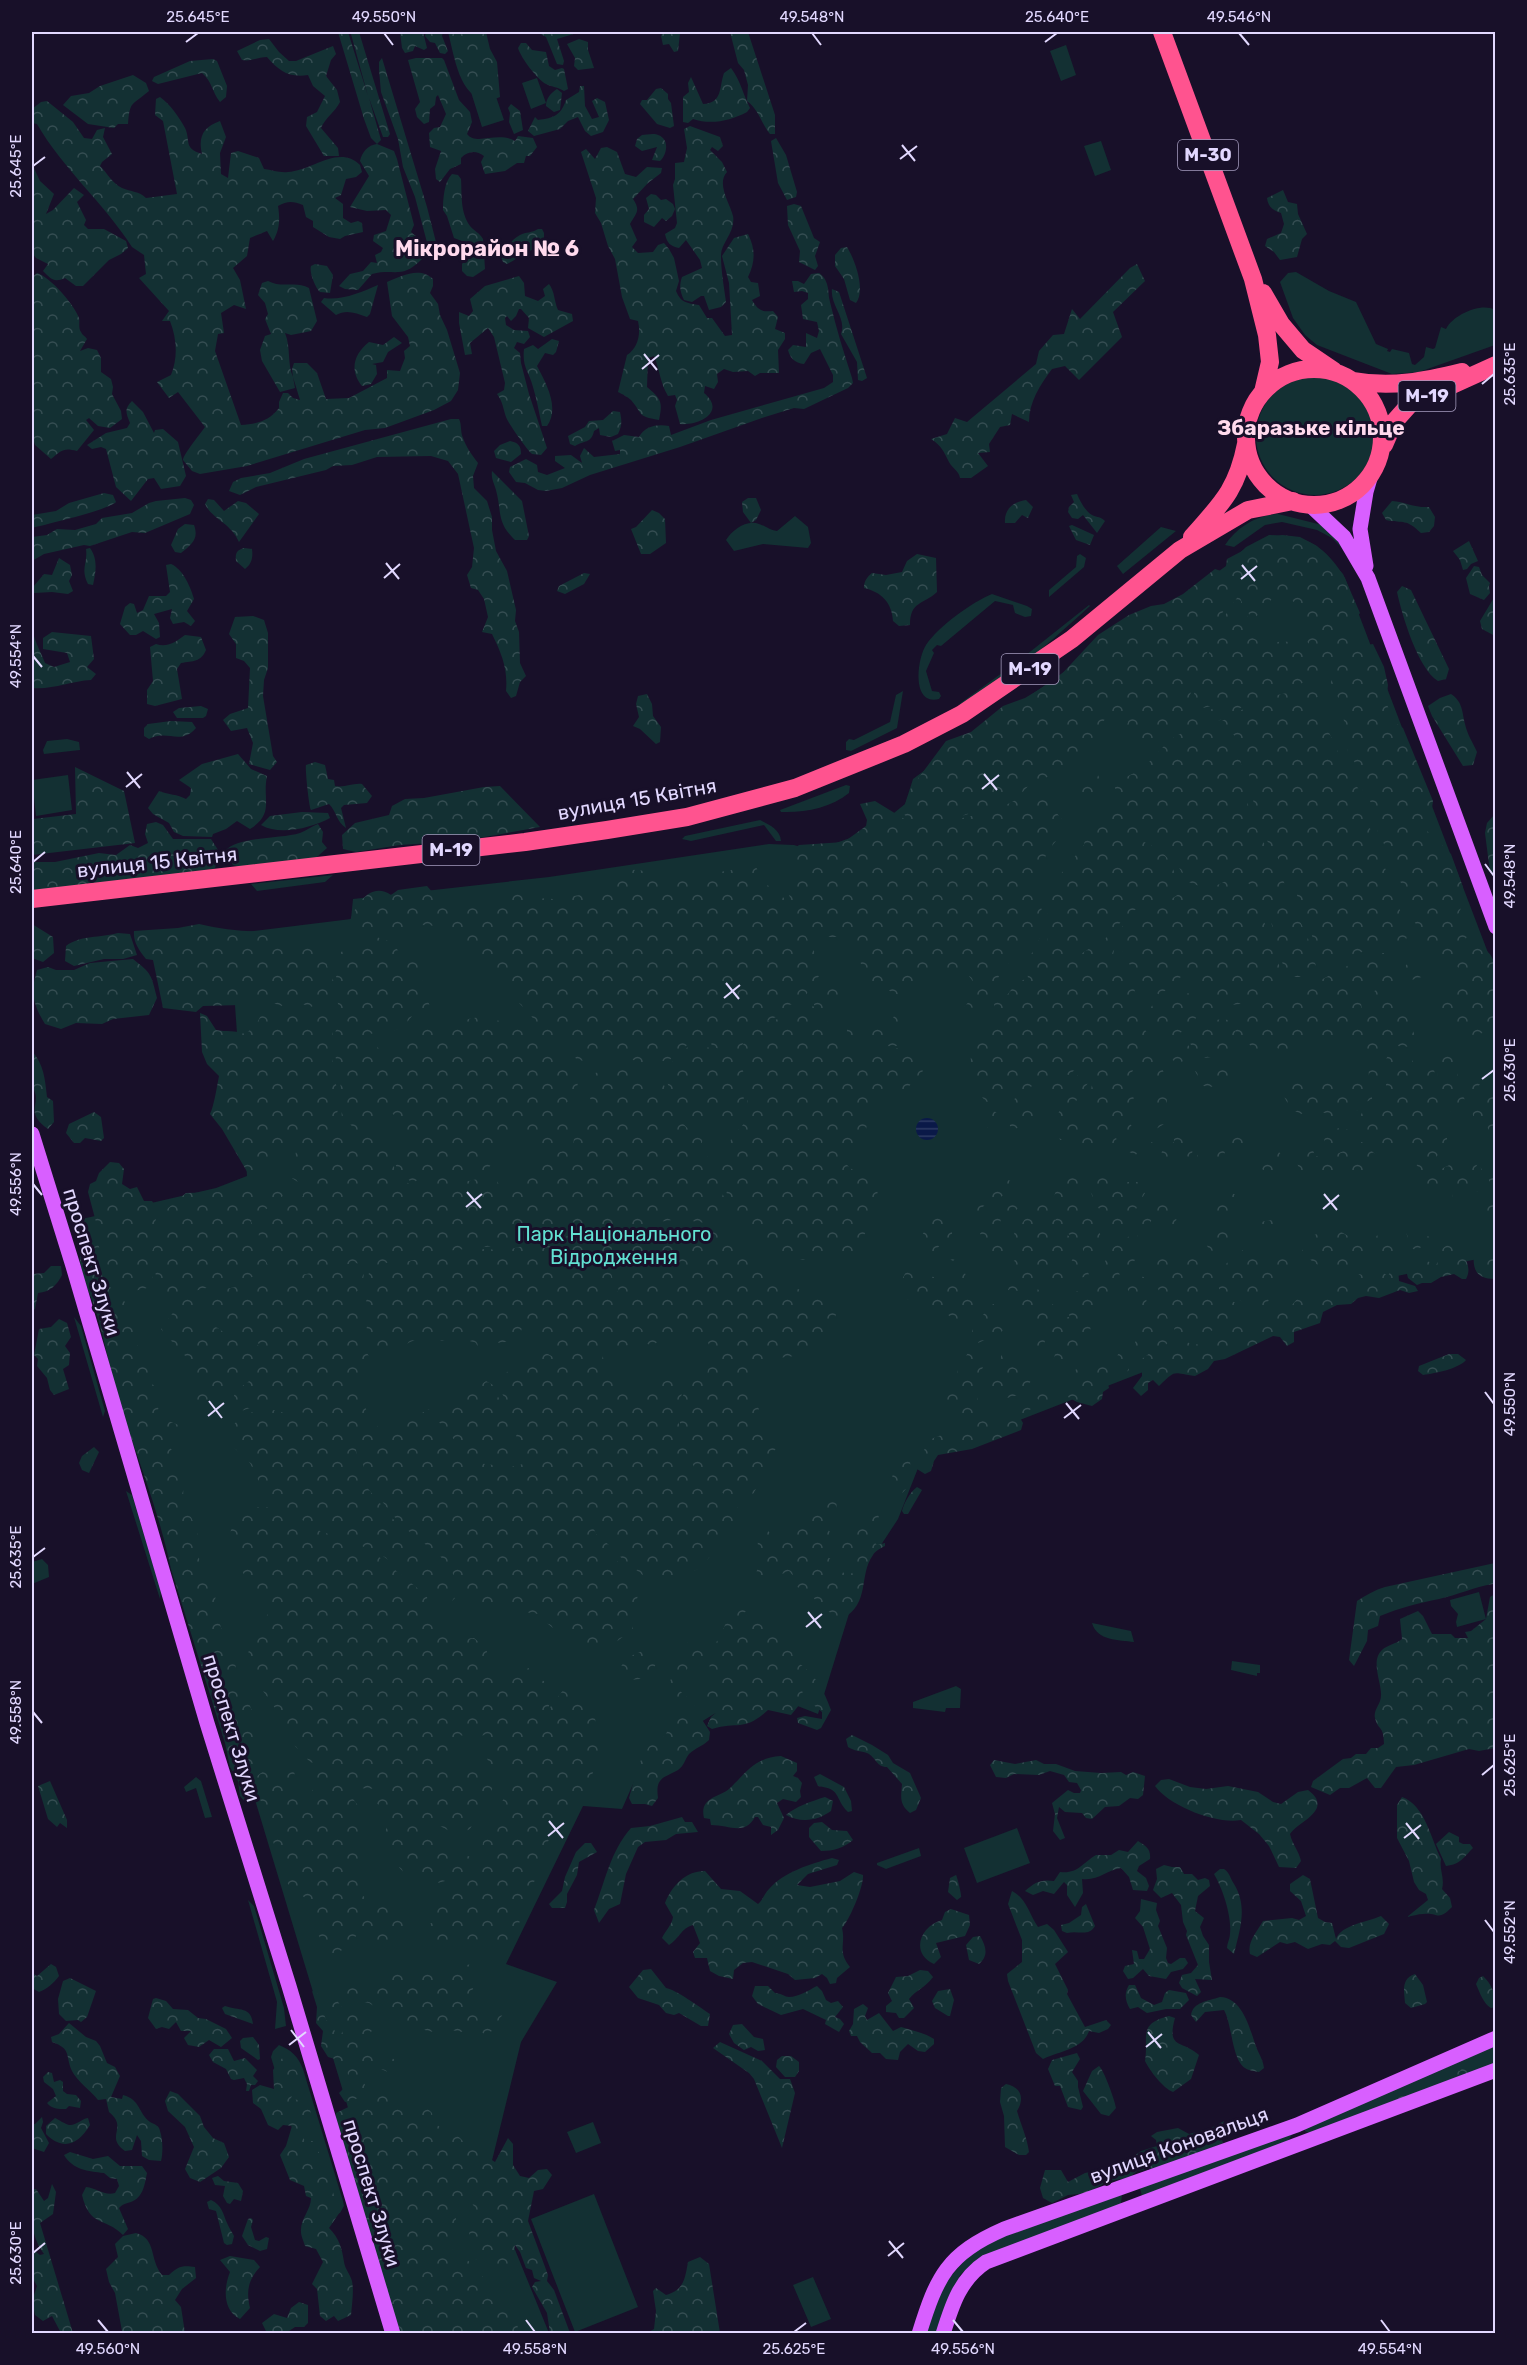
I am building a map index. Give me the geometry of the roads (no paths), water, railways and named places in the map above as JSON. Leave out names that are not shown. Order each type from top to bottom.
[{"type":"highway","name":"М-30","points":[[1162,32],[1253,279],[1267,334],[1270,362],[1263,392]]},
{"type":"highway","name":"М-30","points":[[1253,279],[1281,324],[1303,350],[1336,372]]},
{"type":"highway","name":"М-19","points":[[1247,442],[1250,416],[1263,392],[1278,379],[1296,371],[1316,369],[1336,372],[1354,381],[1376,386],[1408,384],[1496,365]]},
{"type":"highway","name":"М-19","points":[[1301,503],[1334,502],[1355,492],[1371,475],[1394,423],[1410,404],[1496,365]]},
{"type":"highway","points":[[1354,381],[1369,395],[1378,413],[1383,432],[1381,452]]},
{"type":"highway","points":[[1247,442],[1250,458],[1261,478],[1278,495],[1301,503]]},
{"type":"highway","name":"вулиця 15 Квітня","points":[[1180,550],[1232,488],[1242,464],[1247,442]]},
{"type":"highway","name":"вулиця 15 Квітня","points":[[32,899],[596,832],[687,817],[795,788],[904,744],[962,714],[1072,639],[1180,550],[1248,510],[1301,503]]},
{"type":"main road","points":[[1368,578],[1360,529],[1371,475]]},
{"type":"main road","points":[[1301,503],[1344,537],[1368,578],[1496,927]]},
{"type":"main road","name":"проспект Злуки","points":[[32,1134],[393,2334]]},
{"type":"main road","name":"вулиця Коновальця","points":[[919,2334],[929,2301],[940,2279],[956,2258],[976,2241],[1297,2125],[1496,2038]]},
{"type":"main road","name":"вулиця Коновальця","points":[[943,2334],[965,2279],[973,2270],[986,2262],[1496,2070]]},
{"type":"main road","points":[[1297,2125],[1301,2142]]},
{"type":"water","points":[[927,1118],[935,1121],[938,1129],[935,1137],[927,1140],[919,1137],[916,1129],[919,1121]]},
{"type":"district","name":"Мікрорайон № 6","points":[[487,248]]},
{"type":"district","name":"Збаразьке кільце","points":[[1311,428]]},
{"type":"park label","name":"Парк Національного Відродження","points":[[614,1246]]}]
